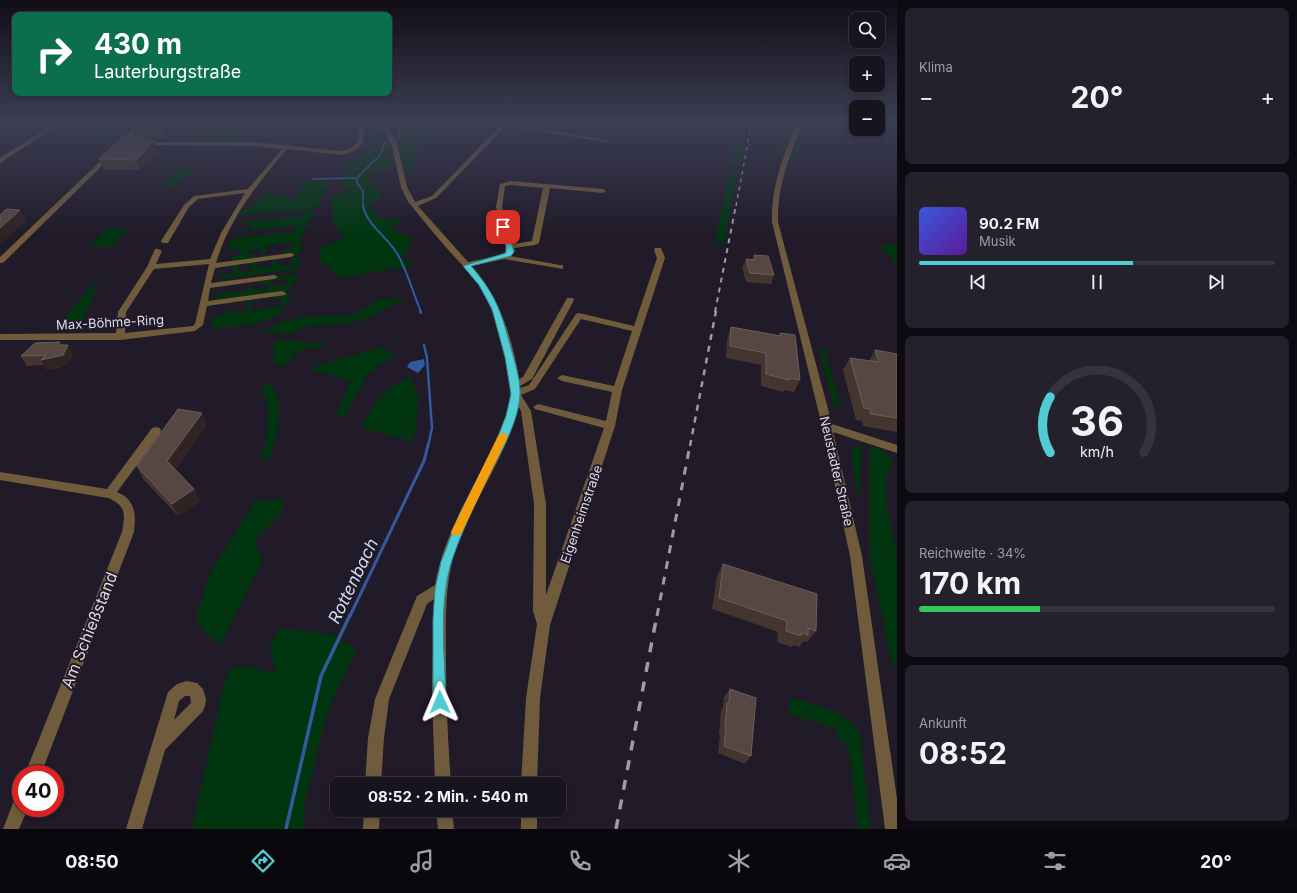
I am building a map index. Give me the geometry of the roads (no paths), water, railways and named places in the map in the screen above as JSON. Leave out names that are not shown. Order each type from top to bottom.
[{"type":"street","points":[[0,261],[107,160]]},
{"type":"street","name":"Max-Böhme-Ring","points":[[0,337],[120,337],[195,328],[199,325],[212,264],[226,231],[250,191],[276,160]]},
{"type":"street","points":[[398,160],[404,187],[414,205],[482,284],[496,309],[509,357],[515,390],[526,411],[540,504],[540,611],[543,625]]},
{"type":"street","points":[[414,205],[434,197],[470,160]]},
{"type":"street","name":"Neustadter Straße","points":[[785,160],[777,180],[774,200],[775,222],[827,426],[856,556],[893,829]]},
{"type":"street","points":[[467,266],[504,257],[511,252],[499,207],[501,186],[511,183],[603,191]]},
{"type":"street","points":[[510,246],[535,243],[547,186]]},
{"type":"street","points":[[165,241],[186,206],[196,197],[250,191]]},
{"type":"street","name":"Eigenheimstraße","points":[[529,777],[534,698],[543,625],[610,426],[617,390],[636,329],[661,258],[658,250]]},
{"type":"street","points":[[120,337],[122,312],[136,288],[151,267],[158,251]]},
{"type":"street","points":[[151,267],[212,264],[291,256]]},
{"type":"street","points":[[504,257],[560,267]]},
{"type":"street","points":[[208,286],[274,277]]},
{"type":"street","points":[[204,304],[282,293]]},
{"type":"street","points":[[443,777],[439,672],[440,589],[446,562],[456,533],[500,444],[510,416],[515,390],[526,379],[570,300]]},
{"type":"street","points":[[515,390],[532,387],[579,316],[636,329]]},
{"type":"street","points":[[562,378],[617,390]]},
{"type":"street","points":[[538,407],[610,426]]},
{"type":"street","points":[[827,426],[897,449]]},
{"type":"street","points":[[110,494],[156,430]]},
{"type":"street","name":"Am Schießstand","points":[[0,476],[110,494],[121,499],[128,506],[131,514],[128,532],[37,765]]},
{"type":"street","points":[[373,777],[376,738],[382,699],[422,600],[440,589]]},
{"type":"street","points":[[134,829],[160,744]]},
{"type":"street","points":[[11,829],[16,817]]},
{"type":"street","points":[[371,829],[372,817]]},
{"type":"street","points":[[445,817],[446,829]]},
{"type":"street","points":[[529,817],[529,829]]},
{"type":"water","points":[[424,359],[425,365],[418,373],[407,367],[410,362]]},
{"type":"waterway","name":"Rottenbach","points":[[357,178],[375,160]]},
{"type":"waterway","points":[[312,179],[357,178]]},
{"type":"waterway","name":"Rottenbach","points":[[357,178],[357,183],[363,191],[363,205]]},
{"type":"waterway","name":"Rottenbach","points":[[363,205],[368,219],[394,249],[402,262],[421,312]]},
{"type":"waterway","name":"Rottenbach","points":[[424,345],[427,358],[432,428],[428,446]]},
{"type":"waterway","name":"Rottenbach","points":[[350,616],[424,461],[428,445]]},
{"type":"waterway","name":"Rottenbach","points":[[286,829],[321,676],[350,615]]},
{"type":"railway","points":[[736,206],[745,160]]},
{"type":"railway","points":[[715,312],[736,205]]},
{"type":"railway","points":[[690,446],[716,311]]},
{"type":"railway","points":[[657,616],[690,445]]},
{"type":"railway","points":[[616,829],[657,615]]}]
